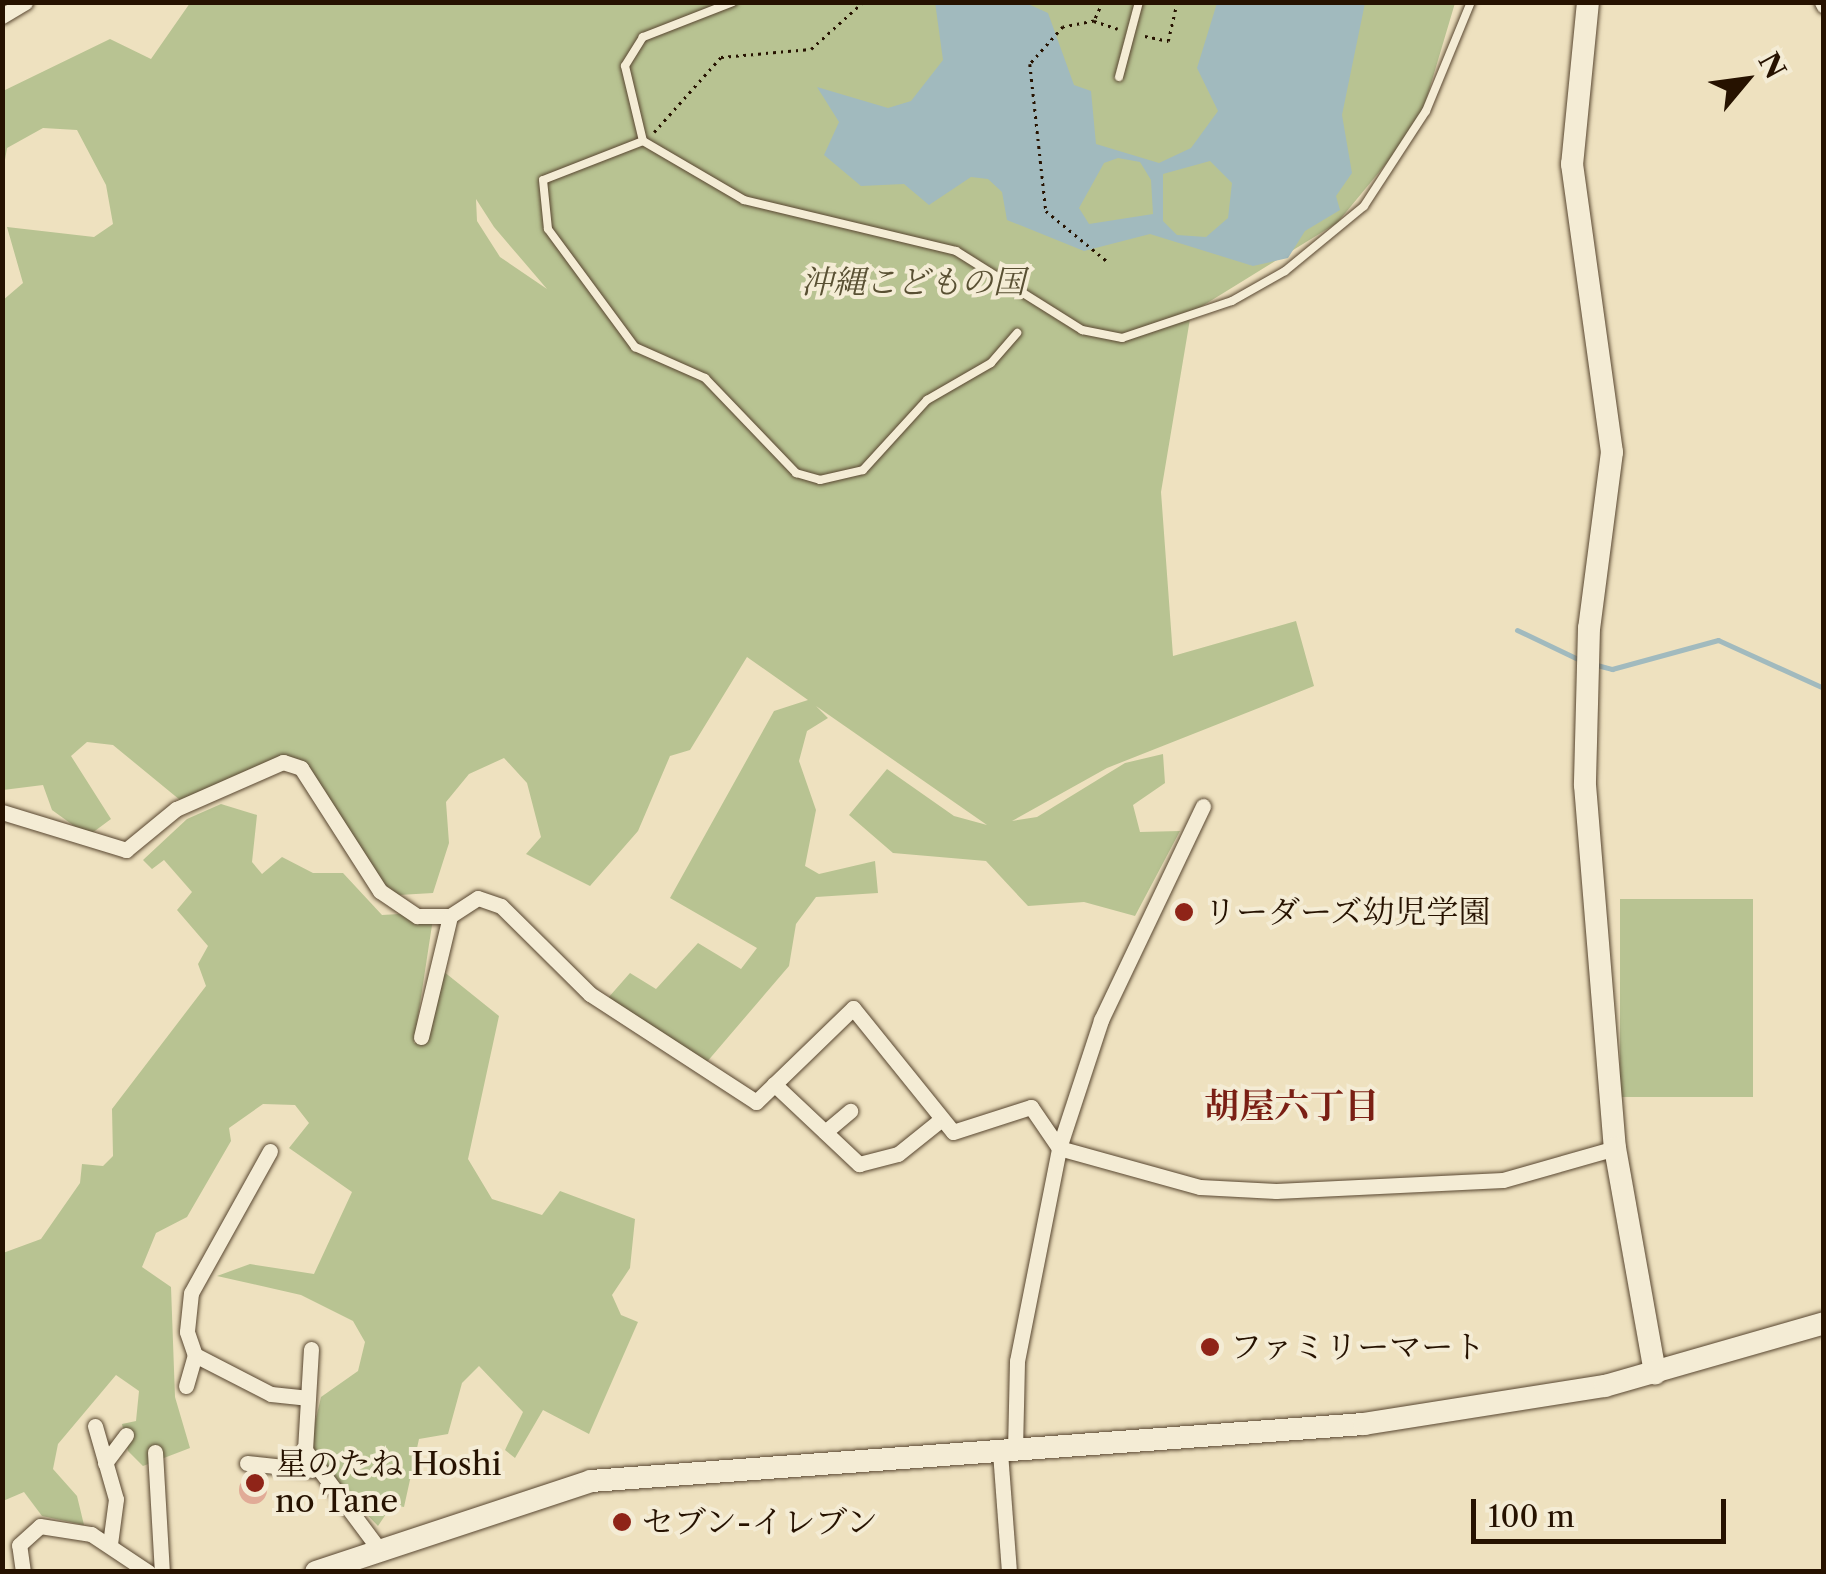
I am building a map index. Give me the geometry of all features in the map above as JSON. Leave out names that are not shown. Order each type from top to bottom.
[{"type":"street","points":[[2,16],[24,2]]},
{"type":"street","points":[[1588,2],[1572,164],[1612,452],[1587,662],[1589,857],[1615,1148],[1656,1373]]},
{"type":"street","points":[[2,812],[126,850],[176,809],[283,762],[301,768],[380,891],[417,916],[450,916],[478,898],[501,906],[590,994],[756,1102],[853,1008],[939,1121],[952,1132],[1031,1107],[1058,1148]]},
{"type":"street","points":[[1009,1572],[1007,1451],[1017,1362],[1058,1148],[1100,1020],[1203,806]]},
{"type":"street","points":[[421,1038],[450,916]]},
{"type":"street","points":[[774,1084],[858,1164],[873,1165],[939,1121]]},
{"type":"street","points":[[825,1132],[850,1111]]},
{"type":"street","points":[[1058,1148],[1073,1145],[1200,1187],[1276,1191],[1503,1180],[1615,1148]]},
{"type":"street","points":[[186,1386],[195,1355],[192,1293],[270,1151]]},
{"type":"street","points":[[316,1572],[591,1481],[1364,1424],[1656,1373],[1824,1323]]},
{"type":"street","points":[[311,1349],[302,1397],[312,1470],[381,1552]]},
{"type":"street","points":[[195,1355],[271,1394],[302,1397]]},
{"type":"street","points":[[95,1426],[116,1499],[110,1544]]},
{"type":"street","points":[[105,1463],[126,1435]]},
{"type":"street","points":[[156,1452],[162,1572]]},
{"type":"street","points":[[247,1462],[312,1470]]},
{"type":"street","points":[[23,1572],[18,1546],[40,1526],[110,1544],[148,1572]]},
{"type":"lane","points":[[734,2],[644,37],[624,66],[643,140],[744,200],[956,252],[1082,330],[1122,338],[1232,301],[1286,271],[1364,206],[1426,111],[1470,2]]},
{"type":"lane","points":[[1119,77],[1139,2]]},
{"type":"lane","points":[[643,140],[543,180],[548,228],[635,347],[704,378],[796,474],[820,480],[863,470],[927,400],[991,364],[1017,333]]},
{"type":"path","points":[[643,140],[721,57],[811,49],[863,2]]},
{"type":"path","points":[[1094,20],[1063,27],[1030,64],[1046,211],[1060,232],[1108,262]]},
{"type":"green space","name":"沖縄こどもの国","points":[[190,3],[1455,3],[1419,124],[1337,223],[1191,313],[1161,492],[1173,656],[1296,621],[1314,686],[1107,768],[1012,821],[1037,817],[1125,763],[1163,754],[1165,783],[1133,805],[1140,832],[1180,831],[1135,916],[1084,902],[1028,906],[986,861],[893,853],[849,815],[887,769],[954,816],[987,825],[816,706],[828,718],[807,731],[799,761],[816,810],[805,866],[819,874],[875,861],[878,893],[816,897],[796,924],[789,966],[706,1063],[608,998],[630,973],[656,989],[698,943],[741,969],[757,948],[670,898],[774,711],[808,700],[747,657],[690,750],[670,756],[638,831],[590,886],[526,854],[541,837],[527,783],[504,758],[469,774],[446,802],[449,843],[433,893],[382,896],[346,847],[325,790],[286,755],[180,800],[113,745],[87,742],[71,756],[111,819],[88,836],[52,810],[43,785],[3,790],[2,301],[23,283],[7,227],[94,237],[113,224],[106,185],[77,130],[43,128],[7,148],[3,172],[3,91],[110,39],[151,59]],"holes":[[[476,199],[494,227],[547,289],[500,257],[477,221]]]},
{"type":"green space","points":[[221,804],[257,815],[252,862],[262,874],[282,857],[313,873],[343,873],[382,915],[434,912],[414,1043],[426,1042],[443,971],[499,1016],[468,1159],[492,1199],[542,1215],[560,1191],[635,1219],[630,1268],[612,1295],[621,1315],[638,1322],[589,1434],[543,1410],[515,1458],[505,1450],[523,1412],[479,1366],[462,1383],[448,1434],[419,1439],[404,1507],[392,1505],[378,1526],[320,1466],[311,1440],[321,1397],[358,1371],[365,1342],[353,1321],[301,1295],[217,1276],[250,1264],[314,1274],[352,1192],[289,1148],[309,1123],[295,1105],[263,1104],[229,1128],[231,1141],[187,1217],[156,1233],[142,1267],[171,1287],[175,1397],[190,1448],[143,1466],[128,1451],[122,1424],[136,1421],[139,1391],[116,1375],[58,1444],[53,1469],[77,1496],[84,1525],[42,1516],[24,1492],[3,1501],[3,1253],[41,1239],[80,1183],[82,1164],[103,1166],[113,1156],[112,1109],[206,986],[198,964],[208,946],[177,910],[192,892],[164,860],[152,869],[143,860],[187,819]]},
{"type":"green space","points":[[1620,899],[1753,899],[1753,1097],[1620,1097]]},
{"type":"water","points":[[935,2],[1026,3],[1048,13],[1074,85],[1091,91],[1096,144],[1159,163],[1191,148],[1218,111],[1197,68],[1217,3],[1365,3],[1342,115],[1352,173],[1336,196],[1340,210],[1305,231],[1288,258],[1253,266],[1150,234],[1084,251],[1007,220],[1002,192],[988,179],[971,177],[929,205],[904,184],[861,186],[824,155],[839,122],[817,87],[888,108],[911,101],[943,60]],"holes":[[[1118,158],[1140,162],[1151,180],[1153,214],[1089,224],[1079,208],[1104,163]],[[1210,161],[1232,183],[1228,218],[1206,237],[1177,235],[1163,221],[1163,174]]]},
{"type":"building","points":[[253,1476],[263,1480],[267,1490],[263,1500],[253,1504],[243,1500],[239,1490],[243,1480]]},
{"type":"waterway","points":[[1517,630],[1582,661]]},
{"type":"waterway","points":[[1593,664],[1612,669],[1718,640],[1824,688]]},
{"type":"place","name":"リーダーズ幼児学園","points":[[1184,912]]},
{"type":"place","name":"ファミリーマート","points":[[1210,1347]]},
{"type":"place","name":"星のたね Hoshi no Tane","points":[[255,1483]]},
{"type":"place","name":"セブン-イレブン","points":[[622,1522]]},
{"type":"district","name":"胡屋六丁目","points":[[1292,1106]]}]
